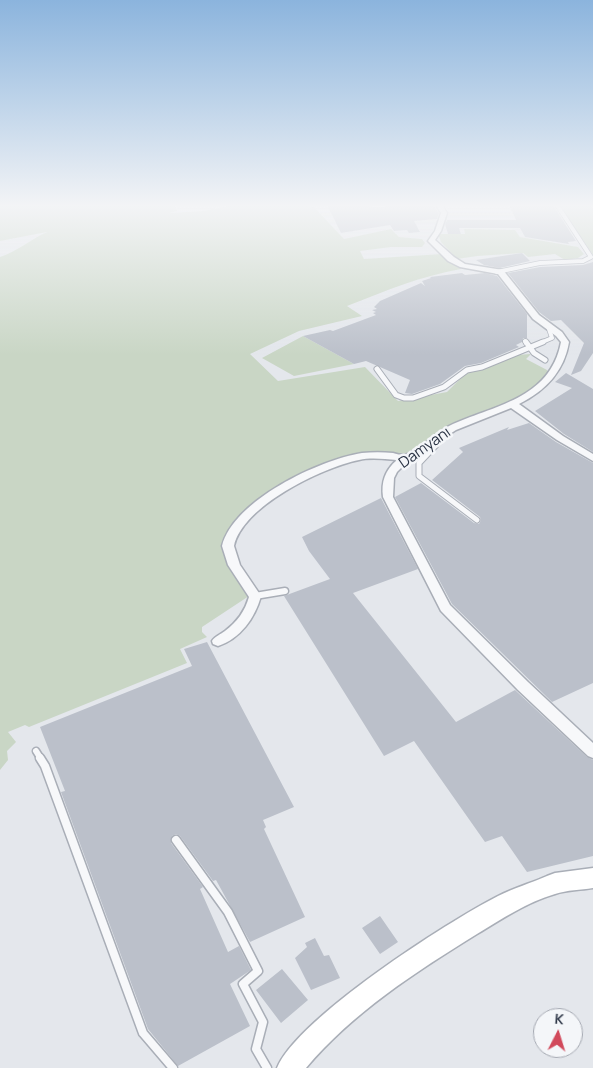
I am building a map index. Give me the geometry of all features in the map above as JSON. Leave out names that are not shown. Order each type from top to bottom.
[{"type":"street","points":[[447,255],[462,265],[496,272]]},
{"type":"street","name":"Damyanı","points":[[496,272],[500,272],[536,317],[559,334],[565,342],[563,356],[547,381],[512,404],[450,429],[433,443],[405,458],[389,475],[385,486],[388,497],[445,608],[523,686],[593,752]]},
{"type":"street","points":[[512,404],[560,438],[593,458]]},
{"type":"street","points":[[218,641],[229,636],[242,623],[253,604],[255,596],[233,562],[228,545],[231,536],[246,516],[262,500],[281,489],[349,460],[371,456],[405,458]]},
{"type":"street","points":[[290,1068],[318,1035],[373,991],[445,941],[506,904],[555,882],[593,878]]},
{"type":"lane","points":[[496,272],[540,263],[583,261],[591,257],[590,255]]},
{"type":"lane","points":[[377,369],[396,395],[406,398],[440,391],[463,376],[467,370],[472,370],[542,344],[552,338],[547,324]]},
{"type":"lane","points":[[524,341],[534,353],[545,360]]},
{"type":"lane","points":[[433,443],[436,445],[419,463],[419,476],[477,520]]},
{"type":"lane","points":[[255,596],[286,590]]},
{"type":"lane","points":[[36,751],[45,766],[143,1034],[173,1068]]},
{"type":"lane","points":[[176,840],[228,912],[258,971],[244,984],[263,1022],[256,1049],[267,1068]]},
{"type":"green space","points":[[6,255],[362,255],[364,259],[443,255],[461,269],[417,280],[347,306],[362,316],[299,331],[250,354],[278,381],[365,367],[398,401],[447,392],[466,373],[484,369],[516,355],[531,354],[526,359],[548,372],[536,387],[517,399],[478,415],[404,456],[370,454],[280,488],[228,536],[249,596],[202,627],[202,632],[207,637],[180,649],[187,663],[29,727],[25,725],[8,732],[16,742],[7,751],[8,760],[0,770],[0,257]]},
{"type":"green space","points":[[453,255],[495,255],[477,256],[457,259]]},
{"type":"green space","points":[[525,255],[547,255],[528,257]]},
{"type":"green space","points":[[556,255],[583,255],[578,258],[565,260]]},
{"type":"green space","points":[[303,336],[354,364],[294,376],[262,358]]},
{"type":"building","points":[[524,255],[530,261],[500,268],[484,265],[476,260]]},
{"type":"building","points":[[593,262],[593,353],[581,371],[571,375],[584,343],[561,320],[551,321],[539,312],[508,273],[540,267],[583,265]]},
{"type":"building","points":[[462,273],[465,275],[485,273],[497,276],[527,314],[527,338],[523,338],[522,342],[516,345],[519,347],[481,363],[465,366],[440,384],[412,394],[405,393],[410,380],[366,361],[354,364],[303,336],[333,331],[376,315],[373,313],[376,312],[372,310],[377,309],[374,307],[380,301],[421,283],[425,286],[422,281],[430,277]]},
{"type":"building","points":[[566,373],[593,389],[593,452],[564,434],[535,411],[572,388],[555,382]]},
{"type":"building","points":[[529,423],[556,442],[593,463],[593,683],[552,702],[452,604],[395,497],[421,483],[474,523],[479,524],[480,517],[432,480],[463,452],[459,448],[509,427],[507,430]]},
{"type":"building","points":[[381,498],[418,569],[353,593],[456,722],[515,690],[587,757],[593,760],[593,856],[527,872],[502,836],[485,842],[414,741],[384,756],[284,596],[330,579],[309,551],[302,537]]},
{"type":"building","points":[[207,642],[294,807],[263,820],[266,827],[264,829],[305,917],[250,942],[216,880],[213,881],[180,836],[176,834],[172,836],[171,843],[203,887],[200,889],[228,952],[239,946],[251,970],[230,984],[250,1026],[178,1066],[148,1029],[61,792],[65,791],[40,727],[192,666],[184,649]]},
{"type":"building","points":[[380,916],[398,942],[380,954],[362,928]]},
{"type":"building","points":[[315,938],[324,956],[329,955],[340,978],[311,990],[295,958],[307,947],[305,943]]},
{"type":"building","points":[[282,969],[308,1000],[281,1023],[256,990]]}]
